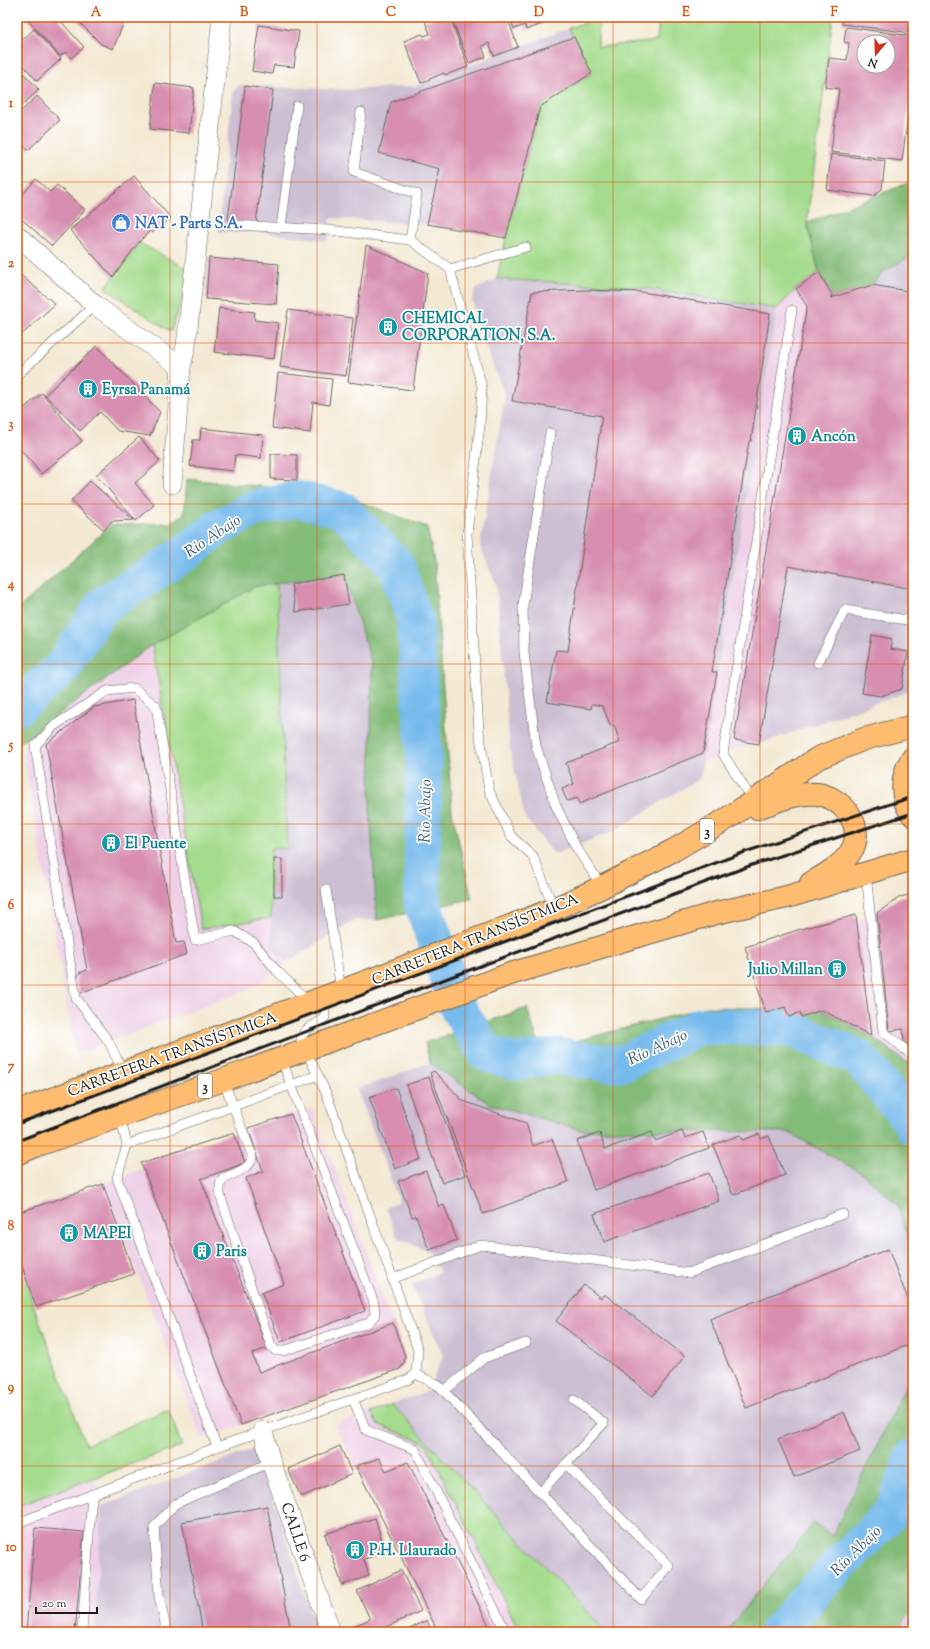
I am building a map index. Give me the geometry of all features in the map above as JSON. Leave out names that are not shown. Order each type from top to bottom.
[{"type":"main road","name":"CARRETERA TRANSÍSTMICA","points":[[17,1112],[373,979],[554,909],[602,887],[674,850],[728,818],[818,758],[864,739],[913,726]]},
{"type":"main road","points":[[913,758],[905,771],[903,782],[903,792],[906,802],[913,815]]},
{"type":"main road","points":[[728,818],[793,796],[805,794],[829,797],[846,810],[852,819],[855,829],[855,838],[852,848],[837,866],[820,878],[787,897]]},
{"type":"main road","name":"3","points":[[17,1154],[35,1146],[223,1080],[510,974],[716,913],[787,897],[913,859]]},
{"type":"street","points":[[172,484],[181,367],[186,346],[222,17]]},
{"type":"street","points":[[17,235],[95,305],[181,367]]},
{"type":"street","name":"CALLE 6","points":[[263,1431],[271,1462],[331,1632]]},
{"type":"lane","points":[[281,227],[297,106]]},
{"type":"lane","points":[[361,112],[354,172],[417,194],[410,240]]},
{"type":"lane","points":[[233,225],[329,230],[410,240],[450,269],[482,387],[480,425],[467,534],[479,731],[489,790],[511,836],[533,856],[554,909]]},
{"type":"lane","points":[[450,269],[526,247]]},
{"type":"lane","points":[[17,376],[95,305]]},
{"type":"lane","points":[[753,801],[723,754],[792,310]]},
{"type":"lane","points":[[550,433],[523,605],[524,653],[536,746],[548,783],[556,806],[576,847],[602,887]]},
{"type":"lane","points":[[818,664],[845,610],[913,621]]},
{"type":"lane","points":[[123,1072],[109,1042],[76,998],[35,746],[54,726],[107,691],[134,688],[156,706],[195,940],[234,931],[254,943],[277,971],[325,997]]},
{"type":"lane","points":[[866,874],[883,1031],[913,1056]]},
{"type":"lane","points":[[326,889],[325,1017],[305,1030],[302,1034],[301,1040],[327,1095],[418,1350],[416,1374]]},
{"type":"lane","points":[[223,1080],[253,1157],[251,1163],[245,1168],[223,1178],[220,1185],[220,1195],[271,1346],[276,1351],[283,1351],[368,1322],[375,1315],[374,1303],[281,1058]]},
{"type":"lane","points":[[127,1145],[318,1075]]},
{"type":"lane","points":[[120,1116],[127,1145],[117,1178],[217,1447]]},
{"type":"lane","points":[[392,1278],[481,1245],[689,1273],[843,1214]]},
{"type":"lane","points":[[444,1390],[484,1358],[526,1343]]},
{"type":"lane","points":[[416,1374],[444,1390],[641,1599],[669,1566],[566,1464]]},
{"type":"lane","points":[[17,1550],[20,1522],[217,1447],[407,1380],[416,1374]]},
{"type":"lane","points":[[353,1399],[366,1430],[415,1449],[506,1632]]},
{"type":"lane","points":[[540,1492],[604,1423],[574,1400]]},
{"type":"lane","points":[[167,1632],[159,1597],[154,1527],[175,1504],[271,1462]]},
{"type":"lane","points":[[82,1632],[92,1494]]},
{"type":"shaded area","points":[[569,28],[592,73],[540,108],[506,238],[427,224],[331,218],[328,241],[262,232],[218,232],[233,92],[239,85],[347,90],[416,86]]},
{"type":"shaded area","points":[[913,255],[913,690],[759,744],[831,298],[872,285],[884,271]]},
{"type":"shaded area","points":[[819,272],[832,295],[759,744],[735,749],[703,763],[777,309],[796,289]]},
{"type":"shaded area","points":[[497,279],[636,287],[777,309],[700,778],[614,831],[554,854],[525,818],[510,750],[496,584],[480,546],[505,395],[484,343],[472,300],[476,289]]},
{"type":"shaded area","points":[[344,574],[372,665],[370,811],[377,920],[355,920],[287,962],[272,949],[271,918],[271,848],[287,848],[277,584]]},
{"type":"shaded area","points":[[152,645],[201,929],[271,918],[272,949],[287,962],[255,987],[76,1054],[23,752],[26,738]]},
{"type":"shaded area","points":[[913,893],[913,1067],[871,1036],[857,921],[900,897]]},
{"type":"shaded area","points":[[430,1063],[490,1104],[581,1130],[788,1132],[863,1174],[898,1205],[913,1257],[913,1372],[832,1537],[814,1523],[726,1632],[606,1632],[392,1404],[428,1391],[443,1356],[412,1285],[440,1272],[429,1252],[397,1237],[386,1208],[399,1201],[357,1089]]},
{"type":"shaded area","points":[[312,1108],[405,1356],[404,1363],[400,1369],[202,1439],[103,1184],[234,1133]]},
{"type":"shaded area","points":[[392,1404],[606,1632],[438,1632],[335,1425]]},
{"type":"shaded area","points":[[257,1448],[317,1632],[95,1632],[101,1506]]},
{"type":"shaded area","points":[[96,1478],[101,1506],[95,1632],[17,1632],[17,1506]]},
{"type":"shaded area","points":[[913,1608],[913,1632],[896,1632],[903,1622]]},
{"type":"green space","points":[[599,17],[598,47],[657,41],[659,17],[833,17],[807,223],[819,272],[796,289],[777,309],[636,287],[497,279],[506,238],[540,107],[592,73],[569,28]]},
{"type":"green space","points":[[913,181],[913,255],[884,271],[872,285],[831,298],[832,295],[819,272],[807,223]]},
{"type":"green space","points":[[140,243],[191,271],[171,332],[105,288]]},
{"type":"green space","points":[[187,479],[339,494],[427,527],[434,561],[452,812],[472,899],[377,920],[370,811],[372,665],[344,574],[256,586],[152,645],[17,745],[17,610],[111,525],[170,523],[184,514]]},
{"type":"green space","points":[[277,584],[287,849],[271,848],[271,918],[201,929],[152,645],[256,586]]},
{"type":"green space","points":[[706,1007],[822,1010],[871,1036],[913,1067],[913,1257],[898,1205],[863,1174],[788,1132],[581,1130],[490,1104],[430,1063],[425,1043],[527,1008],[541,1050]]},
{"type":"green space","points":[[17,1262],[86,1445],[168,1409],[182,1446],[17,1506]]},
{"type":"green space","points":[[913,1372],[913,1608],[896,1632],[726,1632],[814,1523],[832,1536]]},
{"type":"green space","points":[[392,1404],[606,1632],[520,1632],[427,1446],[423,1442],[377,1424],[371,1413]]},
{"type":"building","points":[[25,17],[57,17],[84,47],[71,58],[65,52],[60,56]]},
{"type":"building","points":[[74,17],[126,17],[113,49],[101,44]]},
{"type":"building","points":[[436,17],[450,17],[468,67],[445,75],[444,73],[421,83],[404,41],[422,34],[424,36],[430,34],[425,21]]},
{"type":"building","points":[[456,17],[507,17],[518,47],[494,56],[489,43],[482,46],[486,57],[469,63],[452,19]]},
{"type":"building","points":[[510,17],[548,17],[550,21],[526,30],[525,25],[514,29]]},
{"type":"building","points":[[843,17],[913,17],[912,33],[842,24]]},
{"type":"building","points":[[259,25],[299,31],[294,67],[274,65],[272,74],[252,71]]},
{"type":"building","points":[[846,27],[913,36],[913,50],[909,68],[913,69],[913,77],[902,161],[831,152],[839,89],[825,87],[829,58],[847,60],[849,43],[844,42]]},
{"type":"building","points":[[34,29],[61,59],[37,81],[17,58],[17,45]]},
{"type":"building","points":[[574,37],[592,73],[540,107],[506,238],[427,224],[440,169],[379,153],[391,102]]},
{"type":"building","points":[[17,66],[39,90],[17,110]]},
{"type":"building","points":[[155,83],[194,88],[189,133],[150,129]]},
{"type":"building","points":[[245,86],[273,90],[256,224],[228,220]]},
{"type":"building","points":[[37,96],[60,120],[28,150],[25,146],[17,154],[17,115]]},
{"type":"building","points":[[831,154],[885,161],[882,189],[874,196],[827,190]]},
{"type":"building","name":"NAT - Parts S.A.","points":[[134,176],[171,218],[152,233],[150,231],[139,242],[113,277],[70,230]]},
{"type":"building","points":[[36,179],[50,192],[57,185],[85,210],[52,246],[17,215],[17,201]]},
{"type":"building","name":"CHEMICAL CORPORATION, S.A.","points":[[366,245],[428,273],[413,390],[348,382]]},
{"type":"building","points":[[209,258],[279,264],[276,304],[206,299]]},
{"type":"building","points":[[17,272],[55,304],[17,339]]},
{"type":"building","points":[[819,272],[832,295],[831,298],[872,285],[913,292],[913,589],[788,566],[759,744],[734,740],[807,306],[796,289]]},
{"type":"building","points":[[588,290],[642,292],[770,314],[751,441],[749,441],[712,672],[717,672],[703,753],[579,804],[577,798],[567,801],[562,789],[574,784],[566,763],[620,742],[614,725],[611,726],[602,706],[592,704],[591,709],[547,702],[556,650],[568,651],[602,416],[512,401],[532,292]]},
{"type":"building","points":[[219,308],[255,312],[254,320],[278,323],[274,359],[214,352]]},
{"type":"building","points":[[288,310],[353,318],[346,376],[280,367]]},
{"type":"building","name":"Eyrsa Panamá","points":[[97,346],[160,412],[150,436],[118,431],[100,412],[80,431],[45,395]]},
{"type":"building","points":[[278,373],[332,379],[329,405],[313,402],[310,433],[272,428]]},
{"type":"building","points":[[42,393],[82,441],[41,474],[17,445],[17,414]]},
{"type":"building","points":[[201,428],[263,435],[261,458],[235,455],[233,471],[190,466],[193,440],[200,440]]},
{"type":"building","points":[[139,437],[160,461],[135,483],[154,505],[136,521],[96,475]]},
{"type":"building","points":[[271,454],[297,455],[297,480],[271,479]]},
{"type":"building","points":[[90,481],[134,520],[112,521],[104,530],[71,501]]},
{"type":"building","points":[[344,575],[349,604],[296,612],[291,584]]},
{"type":"building","points":[[872,635],[892,639],[890,649],[908,652],[902,689],[881,696],[862,693]]},
{"type":"building","name":"El Puente","points":[[133,700],[176,943],[184,942],[187,954],[80,993],[76,981],[79,973],[87,970],[46,744],[94,707]]},
{"type":"building","points":[[274,859],[282,859],[282,896],[274,896]]},
{"type":"building","points":[[913,894],[913,1049],[908,1043],[904,1043],[903,1029],[889,1031],[877,913],[900,897]]},
{"type":"building","points":[[856,915],[871,1036],[822,1010],[801,1017],[800,1012],[789,1017],[785,1007],[766,1013],[745,947],[801,929]]},
{"type":"building","points":[[434,1071],[463,1101],[526,1123],[533,1146],[552,1139],[568,1182],[483,1214],[430,1073]]},
{"type":"building","points":[[429,1077],[465,1175],[442,1183],[406,1085]]},
{"type":"building","points":[[396,1088],[421,1159],[395,1169],[369,1097]]},
{"type":"building","name":"Paris","points":[[291,1114],[365,1311],[280,1342],[262,1293],[284,1284],[246,1178],[263,1171],[248,1128]]},
{"type":"building","points":[[682,1131],[685,1138],[703,1132],[709,1148],[594,1190],[577,1141],[600,1133],[605,1149],[652,1132],[655,1141]]},
{"type":"building","name":"Paris","points":[[234,1133],[245,1163],[201,1179],[267,1348],[252,1354],[259,1372],[393,1323],[405,1356],[404,1363],[400,1369],[241,1425],[141,1163]]},
{"type":"building","points":[[759,1134],[761,1139],[769,1136],[785,1175],[733,1195],[713,1145],[740,1135],[743,1140]]},
{"type":"building","points":[[426,1171],[439,1207],[444,1205],[457,1240],[429,1250],[416,1216],[412,1217],[398,1181]]},
{"type":"building","points":[[709,1173],[719,1201],[604,1242],[594,1214]]},
{"type":"building","name":"MAPEI","points":[[103,1184],[134,1274],[36,1307],[17,1252],[17,1213]]},
{"type":"building","points":[[888,1249],[913,1312],[913,1343],[746,1408],[710,1319]]},
{"type":"building","points":[[584,1285],[601,1298],[604,1294],[685,1356],[653,1396],[556,1321]]},
{"type":"building","points":[[844,1412],[860,1451],[794,1477],[778,1439]]},
{"type":"building","points":[[340,1446],[352,1474],[301,1497],[288,1469]]},
{"type":"building","points":[[379,1458],[386,1471],[408,1462],[492,1632],[438,1632],[356,1466]]},
{"type":"building","points":[[267,1506],[291,1632],[203,1632],[182,1522]]},
{"type":"building","name":"P.H. Llaurado","points":[[375,1518],[383,1544],[378,1546],[380,1554],[364,1559],[369,1576],[342,1585],[325,1534]]},
{"type":"building","points":[[35,1528],[84,1532],[75,1632],[26,1632]]},
{"type":"building","points":[[401,1570],[421,1611],[384,1628],[386,1632],[351,1632],[349,1628],[370,1619],[357,1591]]},
{"type":"building","points":[[427,1620],[432,1632],[404,1632]]},
{"type":"waterway","name":"Río Abajo","points":[[17,708],[62,668],[103,605],[181,556],[219,527],[253,509],[297,499],[343,510],[396,565],[415,619],[424,757],[422,902],[459,1010],[486,1053],[516,1062],[557,1056],[621,1064],[701,1026],[788,1028],[859,1058],[909,1119],[913,1127]]},
{"type":"waterway","name":"Río Abajo","points":[[778,1632],[815,1590],[893,1511],[913,1457]]},
{"type":"railway","points":[[17,1124],[745,852],[913,797]]},
{"type":"railway","points":[[17,1141],[752,865],[913,813]]},
{"type":"place","name":"NAT - Parts S.A.","points":[[121,223]]},
{"type":"place","name":"CHEMICAL CORPORATION, S.A.","points":[[388,327]]},
{"type":"place","name":"Eyrsa Panamá","points":[[88,389]]},
{"type":"place","name":"Ancón","points":[[797,436]]},
{"type":"place","name":"El Puente","points":[[111,843]]},
{"type":"place","name":"Julio Millan","points":[[837,969]]},
{"type":"place","name":"MAPEI","points":[[69,1233]]},
{"type":"place","name":"Paris","points":[[202,1251]]},
{"type":"place","name":"P.H. Llaurado","points":[[355,1550]]}]
